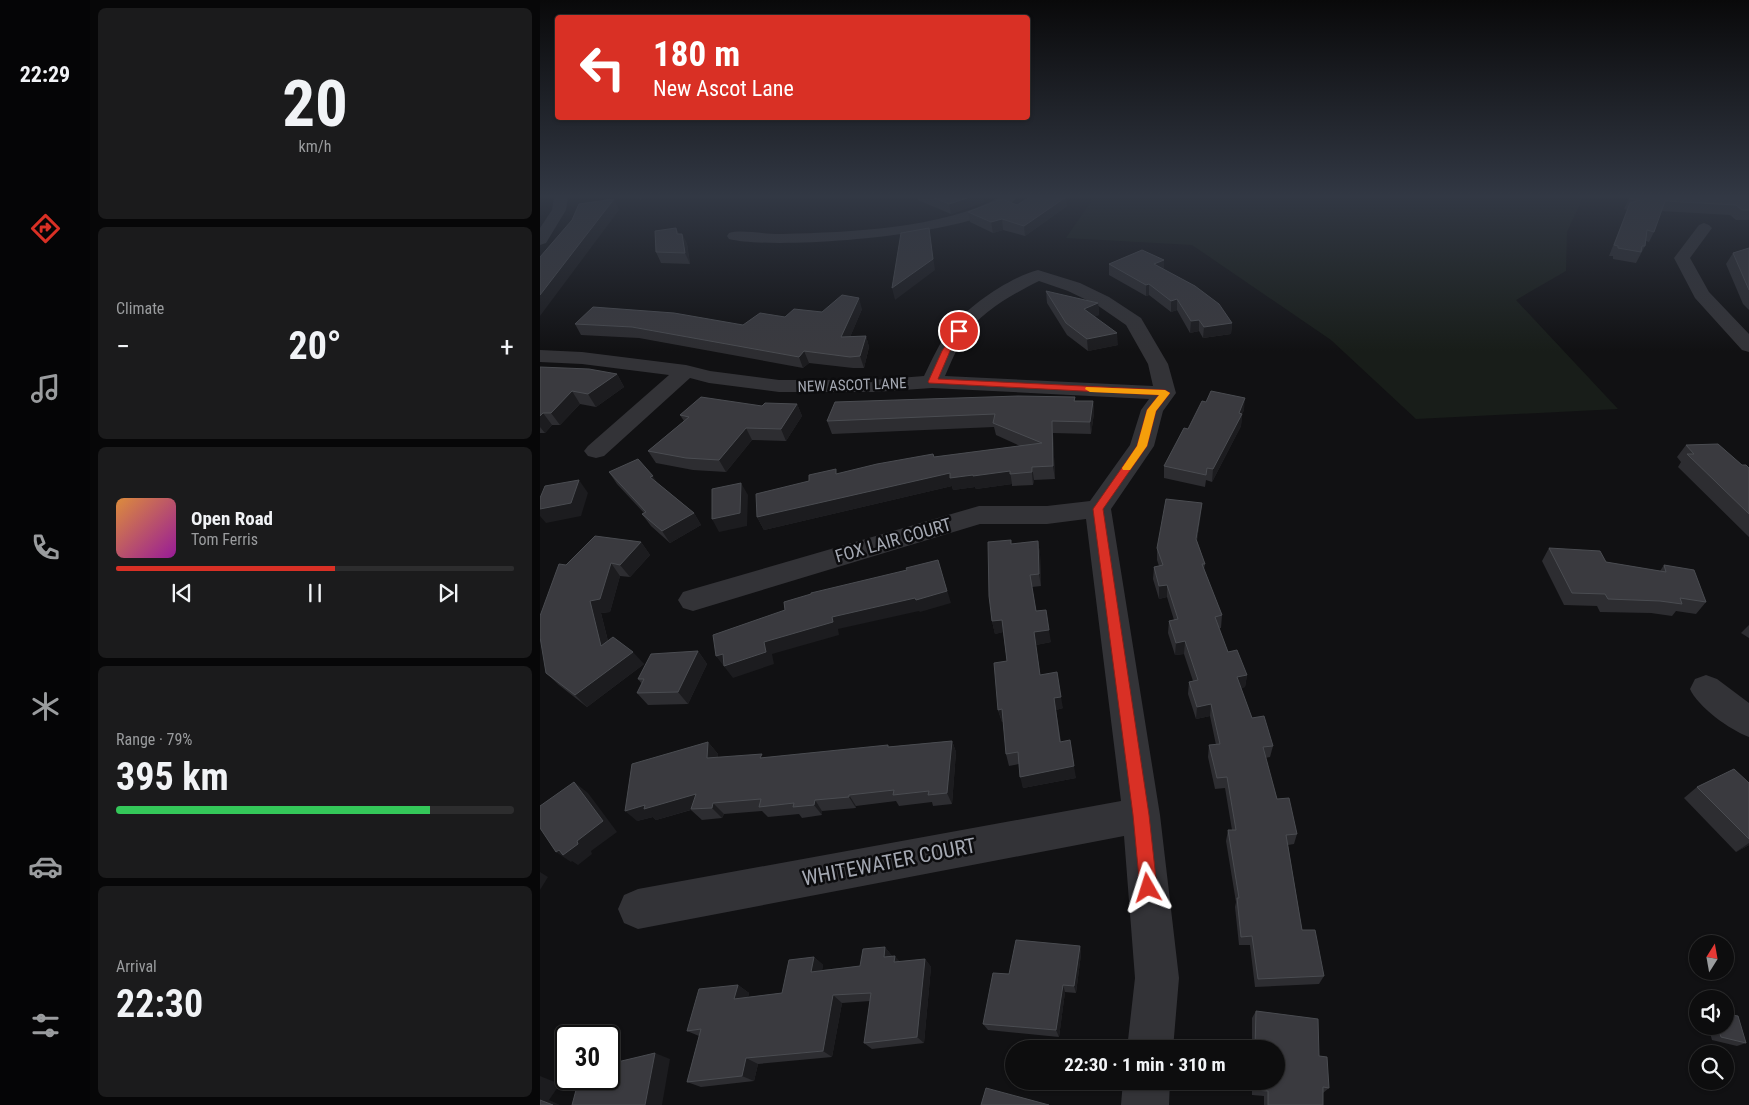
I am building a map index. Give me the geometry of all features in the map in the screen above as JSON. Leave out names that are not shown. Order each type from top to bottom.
[{"type":"street","points":[[1689,249],[1682,258],[1701,294],[1748,344]]},
{"type":"street","points":[[932,382],[946,351],[959,331],[998,298],[1038,275],[1074,287],[1096,298],[1134,322],[1158,364],[1165,393],[1152,410],[1142,446],[1098,509],[1141,815],[1157,978],[1151,1040]]},
{"type":"street","name":"NEW ASCOT LANE","points":[[540,356],[582,358],[686,370],[709,377],[779,386],[874,386],[932,382],[1165,393]]},
{"type":"street","points":[[596,451],[686,370]]},
{"type":"street","name":"FOX LAIR COURT","points":[[693,600],[979,515],[1047,515],[1098,509]]},
{"type":"street","points":[[1706,689],[1749,722]]},
{"type":"street","name":"WHITEWATER COURT","points":[[638,910],[1141,815]]},
{"type":"street","points":[[1144,1105],[1146,1090]]},
{"type":"shaded area","points":[[1197,249],[1567,249],[1566,271],[1516,300],[1618,409],[1416,419],[1331,340]]},
{"type":"building","points":[[547,249],[576,249],[540,295],[540,257]]},
{"type":"building","points":[[656,249],[684,249],[685,253],[656,252]]},
{"type":"building","points":[[898,249],[932,249],[933,259],[892,288]]},
{"type":"building","points":[[1621,249],[1642,249],[1641,252]]},
{"type":"building","points":[[1749,249],[1749,290],[1733,253]]},
{"type":"building","points":[[1142,250],[1164,260],[1154,264],[1195,286],[1219,304],[1232,323],[1204,327],[1199,320],[1191,321],[1177,299],[1171,301],[1149,284],[1146,285],[1109,264]]},
{"type":"building","points":[[1046,291],[1098,303],[1084,309],[1117,333],[1087,339],[1066,323]]},
{"type":"building","points":[[842,295],[859,298],[841,337],[866,336],[860,356],[850,357],[804,351],[799,357],[632,327],[575,324],[593,307],[674,313],[743,325],[760,313],[785,317],[794,309],[822,312]]},
{"type":"building","points":[[540,367],[589,369],[617,374],[588,394],[572,391],[551,413],[543,413],[540,416]]},
{"type":"building","points":[[1211,391],[1245,398],[1239,413],[1242,414],[1213,469],[1207,468],[1206,475],[1164,466],[1184,428],[1188,429],[1202,401],[1206,402]]},
{"type":"building","points":[[1018,396],[1075,397],[1074,401],[1093,401],[1090,422],[1052,421],[1053,466],[1032,467],[1032,472],[1010,474],[1010,471],[950,478],[950,473],[757,517],[756,494],[809,481],[809,475],[836,469],[836,474],[877,464],[933,454],[934,457],[1042,443],[993,423],[995,414],[827,421],[835,402]]},
{"type":"building","points":[[701,397],[762,406],[765,403],[797,404],[781,429],[746,428],[719,460],[686,458],[648,451],[689,417],[680,415]]},
{"type":"building","points":[[1718,444],[1742,465],[1746,465],[1749,468],[1749,514],[1687,454],[1694,454],[1686,445]]},
{"type":"building","points":[[638,459],[653,476],[650,477],[694,513],[662,531],[642,514],[646,512],[609,472]]},
{"type":"building","points":[[579,480],[571,503],[540,509],[540,498],[545,486]]},
{"type":"building","points":[[741,483],[740,513],[712,519],[712,489]]},
{"type":"building","points":[[1166,499],[1202,503],[1196,539],[1205,564],[1202,564],[1222,615],[1215,617],[1228,652],[1237,650],[1247,675],[1237,677],[1252,718],[1264,716],[1273,746],[1263,747],[1277,799],[1289,798],[1297,834],[1286,835],[1302,930],[1315,930],[1324,976],[1258,979],[1252,936],[1241,937],[1237,898],[1239,898],[1228,830],[1236,830],[1227,777],[1217,778],[1209,745],[1220,744],[1211,704],[1197,707],[1189,682],[1198,680],[1185,641],[1176,643],[1169,621],[1178,619],[1167,585],[1159,586],[1154,567],[1163,565],[1157,548]]},
{"type":"building","points":[[595,536],[641,542],[620,565],[611,563],[600,599],[590,601],[601,646],[613,637],[633,652],[575,695],[546,673],[540,637],[540,616],[559,564],[566,565]]},
{"type":"building","points":[[1011,540],[1011,544],[1038,541],[1039,574],[1030,575],[1036,611],[1046,610],[1049,630],[1034,632],[1040,675],[1057,672],[1061,697],[1054,698],[1060,742],[1070,740],[1074,766],[1020,777],[1018,752],[1006,754],[1002,709],[998,710],[994,663],[1007,661],[1002,620],[992,621],[989,596],[988,542]]},
{"type":"building","points":[[1549,548],[1600,551],[1606,562],[1666,572],[1664,565],[1694,570],[1706,602],[1680,598],[1682,604],[1660,601],[1608,599],[1605,594],[1572,593]]},
{"type":"building","points":[[938,560],[947,591],[916,600],[915,598],[832,617],[833,622],[764,642],[766,652],[724,666],[723,654],[716,656],[713,635],[785,610],[784,602],[811,593],[907,570],[906,568]]},
{"type":"building","points":[[698,651],[678,692],[637,693],[644,679],[638,679],[651,654]]},
{"type":"building","points":[[952,741],[947,793],[928,795],[929,791],[893,795],[894,790],[815,800],[814,805],[793,807],[794,803],[759,807],[761,799],[713,803],[712,808],[691,809],[696,794],[644,809],[645,805],[625,811],[632,764],[708,742],[707,758],[762,754],[760,758],[888,745],[888,747]]},
{"type":"building","points":[[1734,769],[1749,783],[1749,839],[1697,787]]},
{"type":"building","points":[[574,782],[603,821],[577,841],[578,844],[563,855],[559,850],[556,852],[540,828],[540,806]]},
{"type":"building","points":[[1016,940],[1080,946],[1074,986],[1063,985],[1056,1030],[983,1024],[993,973],[1009,974]]},
{"type":"building","points":[[885,947],[884,957],[895,956],[894,962],[925,959],[917,1037],[864,1043],[871,993],[833,995],[823,1051],[746,1058],[742,1076],[687,1082],[701,1029],[687,1031],[699,989],[738,985],[734,999],[782,993],[789,960],[814,957],[811,972],[860,966],[863,949]]},
{"type":"building","points":[[1256,1011],[1318,1019],[1319,1056],[1327,1057],[1329,1088],[1323,1087],[1323,1105],[1268,1105],[1268,1091],[1255,1090],[1285,1090],[1285,1040],[1255,1040]]},
{"type":"building","points":[[1734,1015],[1738,1016],[1746,1043],[1721,1037],[1720,1035],[1734,1035]]},
{"type":"building","points":[[655,1053],[645,1105],[572,1105],[576,1090],[620,1090],[620,1061]]},
{"type":"building","points":[[986,1088],[1049,1105],[981,1105]]},
{"type":"building","points":[[540,1100],[553,1105],[540,1105]]},
{"type":"slow traffic","points":[[1090,389],[1165,393],[1152,410],[1142,446],[1127,468]]},
{"type":"route","points":[[959,331],[946,351],[932,382],[1165,393],[1152,410],[1142,446],[1098,509],[1141,815],[1148,888]]}]
